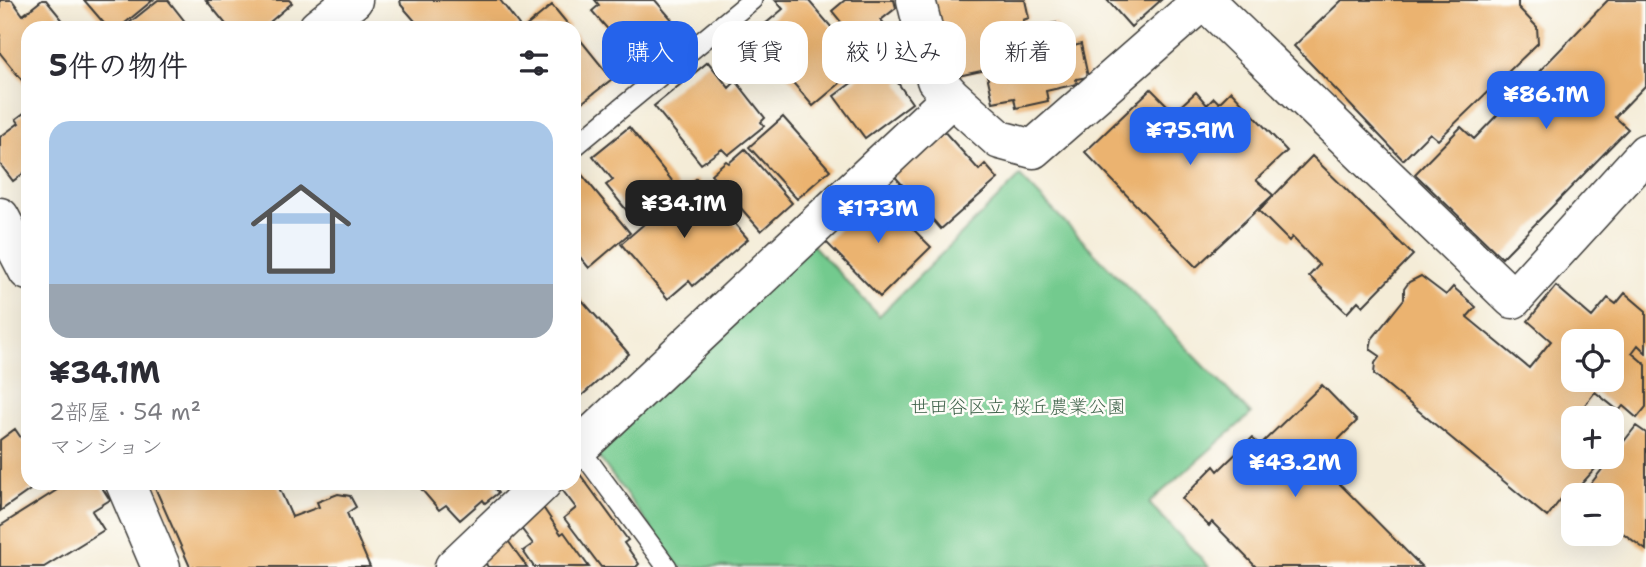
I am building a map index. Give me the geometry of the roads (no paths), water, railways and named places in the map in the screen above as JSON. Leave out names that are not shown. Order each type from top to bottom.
[{"type":"street","points":[[327,21],[353,0]]},
{"type":"street","points":[[915,0],[936,80],[1000,140],[1033,149],[1203,0],[1513,299],[1646,153]]},
{"type":"street","points":[[581,445],[952,97]]},
{"type":"street","points":[[0,217],[21,255]]},
{"type":"street","points":[[128,490],[161,567]]},
{"type":"street","points":[[454,567],[535,490]]},
{"type":"lane","points":[[581,141],[752,0]]},
{"type":"lane","points":[[581,456],[667,567]]},
{"type":"park label","name":"世田谷区立 桜丘農業公園","points":[[1018,406]]}]
